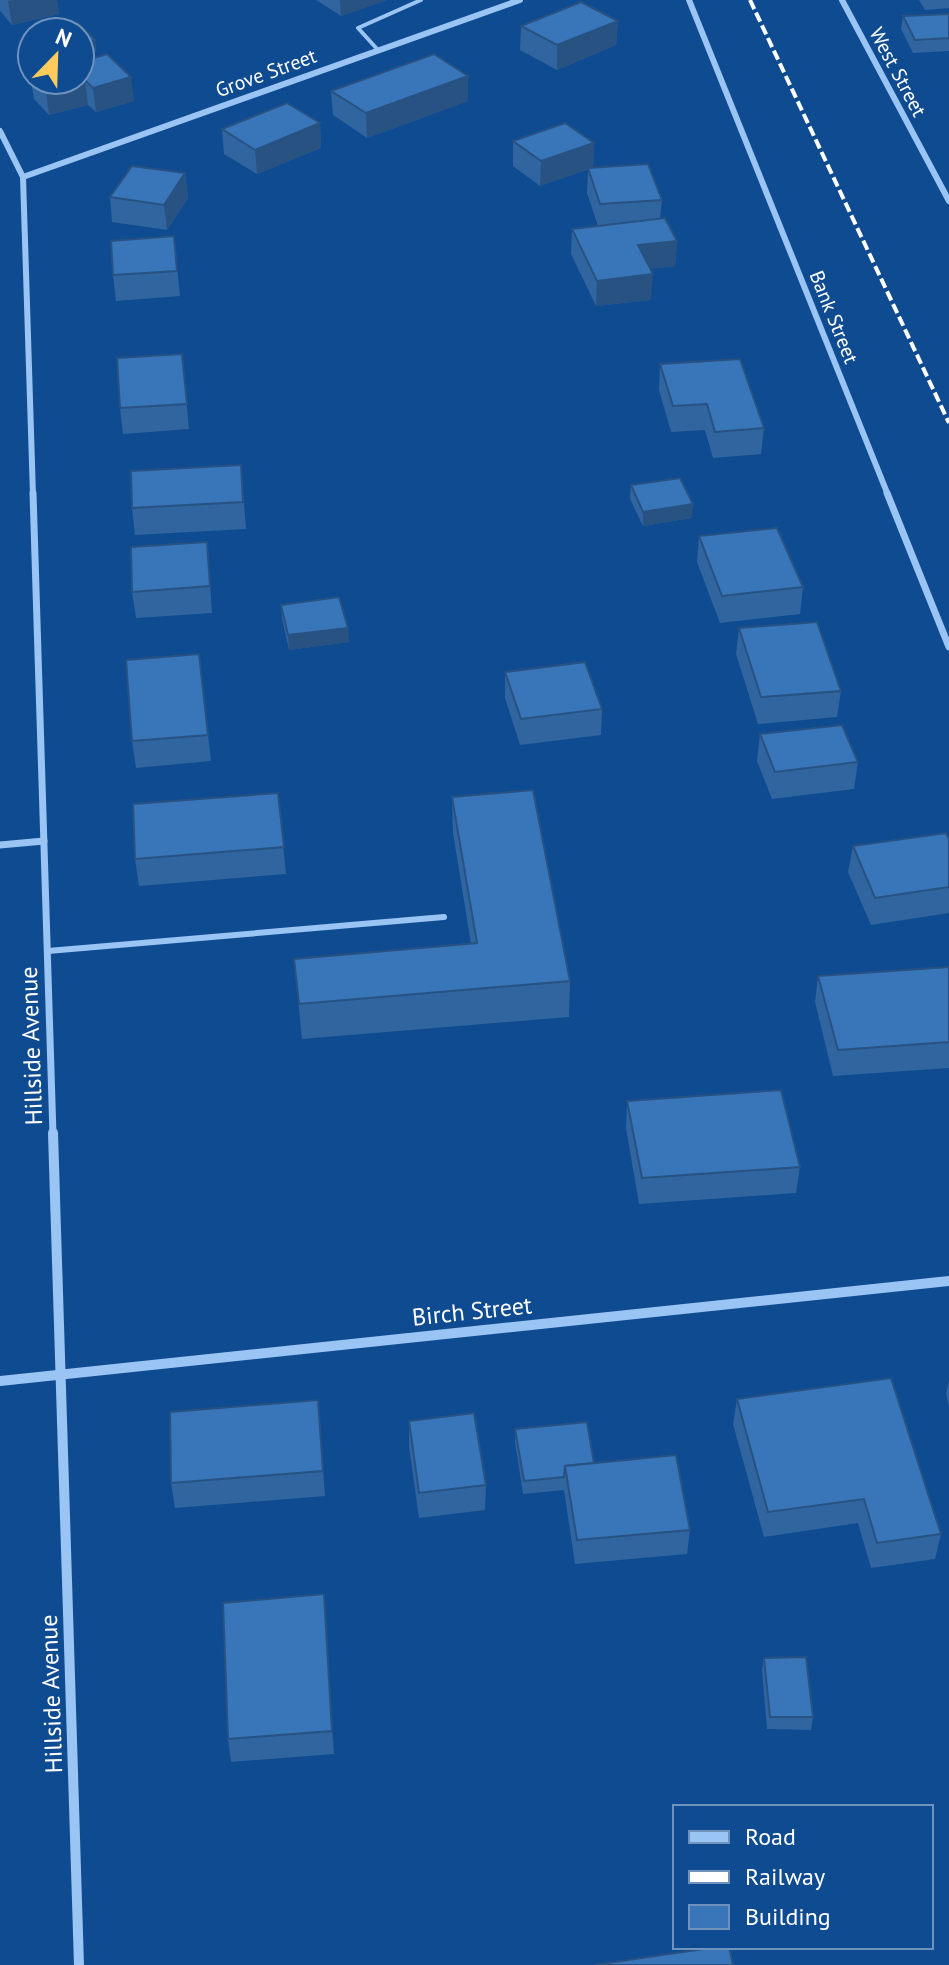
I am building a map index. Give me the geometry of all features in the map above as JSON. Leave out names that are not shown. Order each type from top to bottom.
[{"type":"street","name":"Grove Street","points":[[23,177],[520,0]]},
{"type":"street","name":"Bank Street","points":[[689,0],[949,647]]},
{"type":"street","name":"West Street","points":[[842,0],[949,201]]},
{"type":"street","name":"Hillside Avenue","points":[[0,131],[23,177],[79,1965]]},
{"type":"street","points":[[0,845],[44,841]]},
{"type":"street","name":"Birch Street","points":[[0,1381],[949,1281]]},
{"type":"lane","points":[[378,50],[358,28],[421,0]]},
{"type":"lane","points":[[48,951],[444,917]]},
{"type":"building","points":[[581,2],[618,21],[557,45],[521,26]]},
{"type":"building","points":[[949,14],[949,38],[915,40],[903,16]]},
{"type":"building","points":[[107,54],[131,77],[96,87],[96,57]]},
{"type":"building","points":[[434,54],[468,76],[366,113],[331,91]]},
{"type":"building","points":[[287,103],[320,123],[255,150],[222,129]]},
{"type":"building","points":[[565,123],[594,143],[541,161],[513,141]]},
{"type":"building","points":[[648,164],[662,200],[600,204],[588,168]]},
{"type":"building","points":[[132,166],[185,173],[164,205],[110,197]]},
{"type":"building","points":[[665,218],[677,241],[638,245],[653,274],[597,281],[572,229]]},
{"type":"building","points":[[174,236],[177,271],[113,275],[111,241]]},
{"type":"building","points":[[182,354],[187,404],[120,408],[117,358]]},
{"type":"building","points":[[740,359],[764,428],[715,432],[707,404],[673,406],[660,364]]},
{"type":"building","points":[[241,465],[243,502],[132,508],[131,471]]},
{"type":"building","points":[[680,478],[693,504],[643,512],[631,485]]},
{"type":"building","points":[[777,528],[803,587],[722,596],[699,536]]},
{"type":"building","points":[[207,542],[210,586],[132,592],[131,547]]},
{"type":"building","points":[[339,597],[348,628],[288,635],[281,605]]},
{"type":"building","points":[[817,622],[841,691],[761,697],[739,628]]},
{"type":"building","points":[[199,654],[208,735],[132,741],[126,660]]},
{"type":"building","points":[[585,662],[602,709],[521,719],[505,672]]},
{"type":"building","points":[[842,725],[858,762],[775,772],[760,734]]},
{"type":"building","points":[[533,790],[570,981],[299,1004],[294,959],[477,943],[452,797]]},
{"type":"building","points":[[278,793],[284,847],[135,859],[133,804]]},
{"type":"building","points":[[946,833],[949,839],[949,887],[875,898],[853,846]]},
{"type":"building","points":[[949,967],[949,1042],[838,1050],[818,976]]},
{"type":"building","points":[[781,1090],[800,1167],[642,1178],[627,1101]]},
{"type":"building","points":[[891,1378],[941,1534],[877,1543],[864,1499],[768,1512],[737,1399]]},
{"type":"building","points":[[318,1400],[323,1471],[171,1483],[170,1412]]},
{"type":"building","points":[[474,1413],[486,1485],[419,1493],[409,1421]]},
{"type":"building","points":[[587,1422],[594,1463],[565,1466],[564,1477],[524,1481],[515,1429]]},
{"type":"building","points":[[676,1455],[690,1530],[577,1540],[565,1466]]},
{"type":"building","points":[[324,1594],[332,1731],[228,1739],[223,1603]]},
{"type":"building","points":[[806,1657],[813,1717],[770,1717],[764,1658]]},
{"type":"building","points":[[703,1949],[729,1949],[733,1965],[594,1965]]},
{"type":"railway","points":[[750,0],[949,423]]}]
